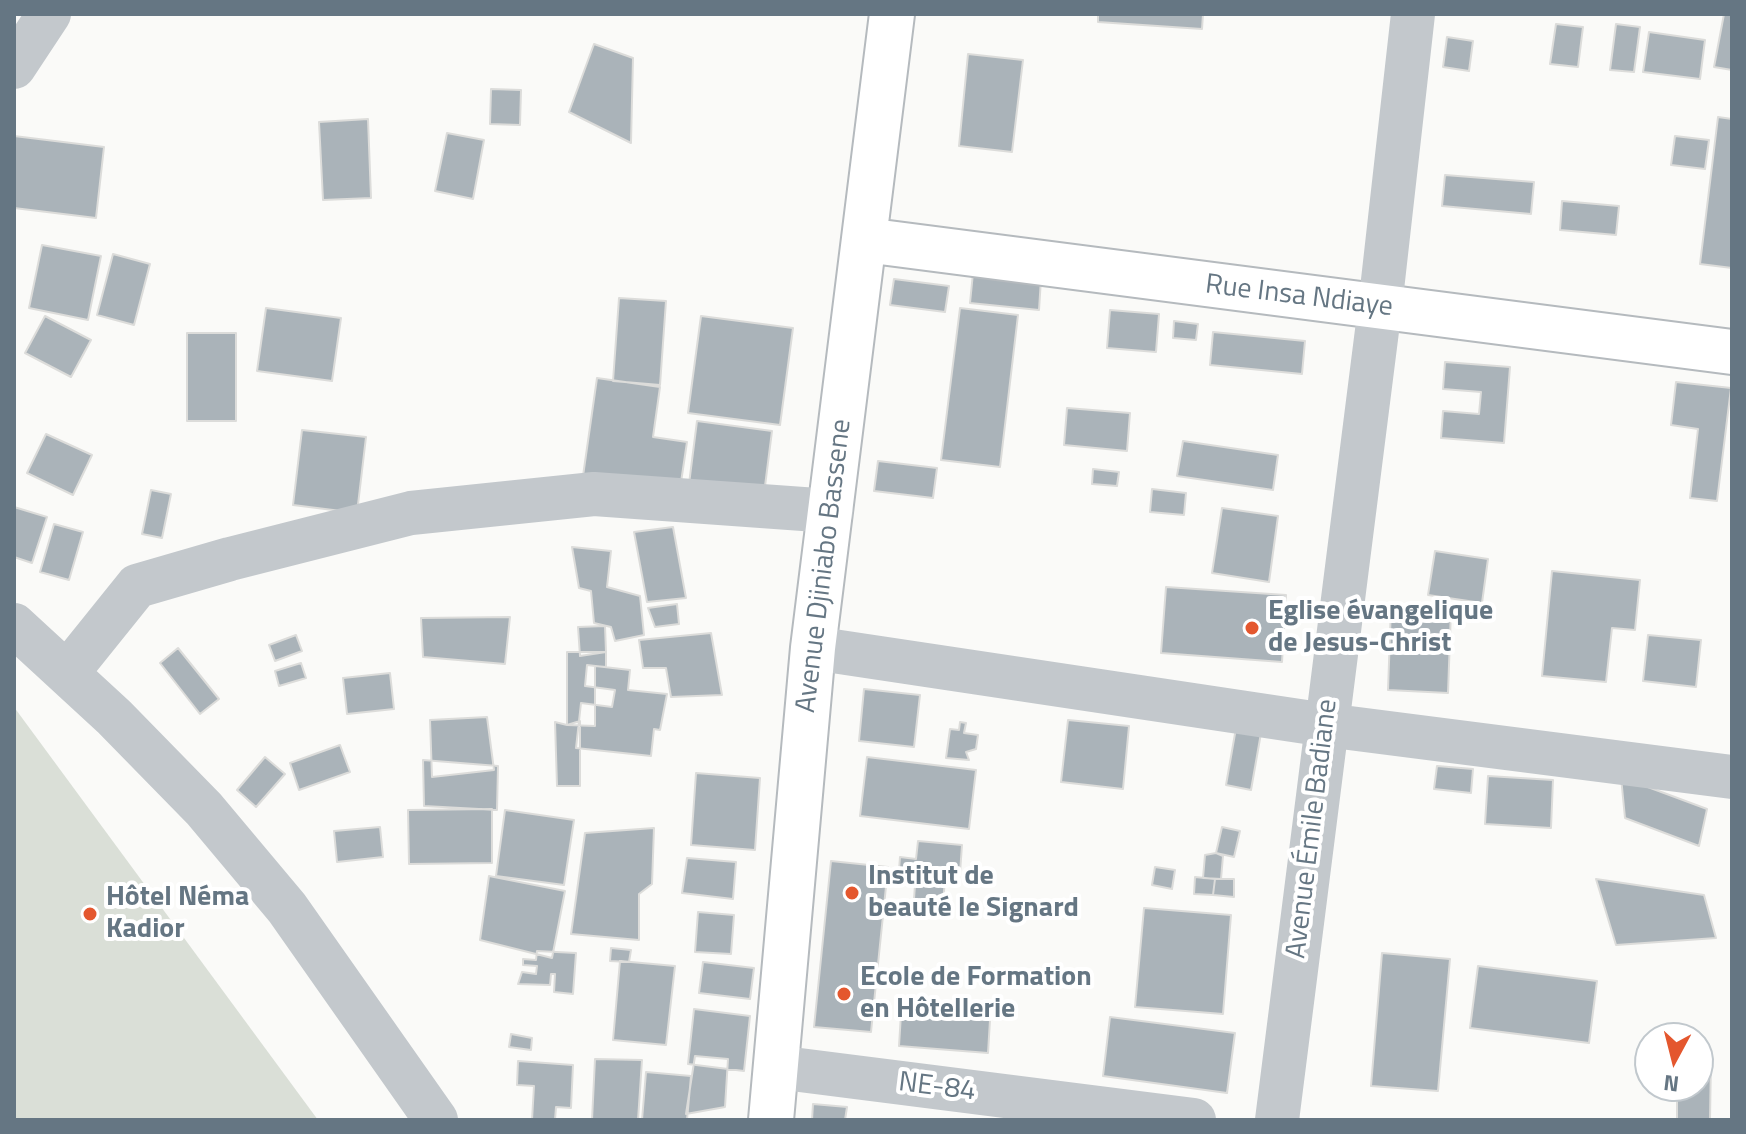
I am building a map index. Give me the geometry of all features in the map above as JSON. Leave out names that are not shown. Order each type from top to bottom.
[{"type":"main road","name":"Avenue Djiniabo Bassene","points":[[771,1120],[813,648],[892,14]]},
{"type":"main road","name":"Rue Insa Ndiaye","points":[[865,240],[1732,352]]},
{"type":"street","points":[[14,67],[49,14]]},
{"type":"street","name":"Avenue Émile Badiane","points":[[1277,1120],[1380,307],[1413,14]]},
{"type":"street","points":[[67,673],[137,586],[411,513],[594,494],[831,511]]},
{"type":"street","points":[[14,625],[204,809],[287,908],[436,1120]]},
{"type":"street","points":[[813,648],[1326,725],[1732,777]]},
{"type":"street","name":"NE-84","points":[[776,1067],[1194,1120]]},
{"type":"shaded area","name":"Hôtel Néma Kadior","points":[[14,707],[318,1120],[14,1120]]},
{"type":"building","points":[[1098,14],[1203,14],[1202,29],[1098,22]]},
{"type":"building","points":[[1724,14],[1732,14],[1732,70],[1714,67]]},
{"type":"building","points":[[1556,24],[1583,27],[1578,67],[1550,64]]},
{"type":"building","points":[[1616,24],[1640,27],[1634,72],[1610,70]]},
{"type":"building","points":[[1649,32],[1705,40],[1700,79],[1643,72]]},
{"type":"building","points":[[1447,37],[1473,41],[1469,71],[1443,67]]},
{"type":"building","points":[[594,44],[633,58],[631,143],[569,112]]},
{"type":"building","points":[[968,54],[1023,60],[1012,152],[959,146]]},
{"type":"building","points":[[491,89],[521,90],[520,125],[490,124]]},
{"type":"building","points":[[1718,117],[1732,119],[1732,268],[1700,264]]},
{"type":"building","points":[[368,119],[371,198],[323,200],[319,122]]},
{"type":"building","points":[[447,133],[484,140],[473,199],[435,191]]},
{"type":"building","points":[[14,136],[104,147],[96,218],[14,208]]},
{"type":"building","points":[[1675,136],[1709,140],[1705,169],[1671,165]]},
{"type":"building","points":[[1445,175],[1534,182],[1531,214],[1442,206]]},
{"type":"building","points":[[1562,201],[1619,206],[1616,235],[1560,230]]},
{"type":"building","points":[[42,245],[101,256],[88,320],[29,308]]},
{"type":"building","points":[[113,254],[150,264],[134,325],[97,315]]},
{"type":"building","points":[[973,273],[1041,279],[1039,310],[970,303]]},
{"type":"building","points":[[894,279],[949,286],[945,312],[890,305]]},
{"type":"building","points":[[619,298],[666,301],[660,385],[613,381]]},
{"type":"building","points":[[266,308],[341,318],[332,381],[257,371]]},
{"type":"building","points":[[960,308],[1018,315],[1000,467],[941,460]]},
{"type":"building","points":[[1110,310],[1159,314],[1156,352],[1107,348]]},
{"type":"building","points":[[45,316],[91,340],[71,377],[25,353]]},
{"type":"building","points":[[701,316],[793,328],[780,425],[688,413]]},
{"type":"building","points":[[1174,321],[1198,324],[1196,340],[1173,338]]},
{"type":"building","points":[[1213,332],[1305,341],[1302,374],[1210,365]]},
{"type":"building","points":[[187,333],[236,333],[236,421],[187,421]]},
{"type":"building","points":[[1445,362],[1510,367],[1504,443],[1441,438],[1443,411],[1479,414],[1481,392],[1443,389]]},
{"type":"building","points":[[597,378],[660,387],[653,437],[687,442],[680,489],[583,476]]},
{"type":"building","points":[[1676,382],[1731,388],[1717,501],[1690,498],[1698,429],[1671,425]]},
{"type":"building","points":[[1067,408],[1130,413],[1127,451],[1064,445]]},
{"type":"building","points":[[697,421],[772,431],[764,494],[689,484]]},
{"type":"building","points":[[302,430],[366,437],[357,513],[293,505]]},
{"type":"building","points":[[46,434],[92,455],[73,495],[27,473]]},
{"type":"building","points":[[1183,441],[1278,455],[1273,490],[1177,476]]},
{"type":"building","points":[[878,461],[937,468],[933,498],[874,491]]},
{"type":"building","points":[[1093,469],[1119,472],[1117,486],[1092,484]]},
{"type":"building","points":[[1152,489],[1186,493],[1184,515],[1150,512]]},
{"type":"building","points":[[151,490],[171,494],[162,538],[142,534]]},
{"type":"building","points":[[14,507],[47,517],[32,563],[14,557]]},
{"type":"building","points":[[1222,508],[1278,516],[1269,582],[1212,573]]},
{"type":"building","points":[[54,524],[83,532],[69,580],[40,572]]},
{"type":"building","points":[[673,527],[686,598],[647,602],[634,532]]},
{"type":"building","points":[[572,547],[611,551],[607,587],[640,596],[644,635],[615,641],[611,627],[594,623],[591,591],[579,588]]},
{"type":"building","points":[[1435,551],[1488,559],[1482,603],[1428,595]]},
{"type":"building","points":[[1552,571],[1640,580],[1635,630],[1612,628],[1606,682],[1542,676]]},
{"type":"building","points":[[1166,587],[1286,595],[1282,662],[1161,653]]},
{"type":"building","points":[[677,604],[679,624],[655,627],[648,608]]},
{"type":"building","points":[[1391,607],[1451,610],[1448,693],[1388,690]]},
{"type":"building","points":[[510,617],[505,664],[423,657],[421,618]]},
{"type":"building","points":[[605,626],[606,652],[580,656],[578,627]]},
{"type":"building","points":[[711,633],[722,695],[671,697],[666,668],[643,668],[639,640]]},
{"type":"building","points":[[296,635],[302,651],[275,661],[269,645]]},
{"type":"building","points":[[1648,635],[1701,640],[1696,687],[1643,681]]},
{"type":"building","points":[[178,648],[219,699],[200,714],[160,663]]},
{"type":"building","points":[[567,652],[606,652],[606,667],[595,666],[595,726],[567,725]]},
{"type":"building","points":[[301,663],[306,678],[279,686],[275,671]]},
{"type":"building","points":[[587,665],[630,670],[628,690],[667,694],[660,730],[654,729],[651,756],[576,748],[581,703],[612,707],[615,690],[585,686]]},
{"type":"building","points":[[390,673],[394,709],[347,714],[343,678]]},
{"type":"building","points":[[864,689],[920,695],[914,747],[859,741]]},
{"type":"building","points":[[487,717],[494,770],[432,777],[430,720]]},
{"type":"building","points":[[1068,720],[1129,726],[1123,789],[1061,782]]},
{"type":"building","points":[[580,721],[580,786],[557,786],[555,722],[567,725]]},
{"type":"building","points":[[960,722],[966,723],[964,733],[978,735],[976,749],[966,752],[969,760],[946,758],[950,729],[959,730]]},
{"type":"building","points":[[1236,728],[1261,733],[1251,790],[1226,785]]},
{"type":"building","points":[[340,745],[350,772],[299,790],[290,763]]},
{"type":"building","points":[[265,757],[285,774],[256,807],[237,790]]},
{"type":"building","points":[[867,757],[976,770],[969,829],[860,816]]},
{"type":"building","points":[[423,760],[498,766],[497,810],[424,806]]},
{"type":"building","points":[[1437,766],[1473,769],[1471,793],[1434,789]]},
{"type":"building","points":[[696,773],[760,778],[755,850],[691,845]]},
{"type":"building","points":[[1488,776],[1553,780],[1551,828],[1485,824]]},
{"type":"building","points":[[1621,777],[1707,809],[1699,846],[1625,818]]},
{"type":"building","points":[[492,809],[492,863],[409,864],[408,810]]},
{"type":"building","points":[[505,810],[574,820],[564,885],[496,876]]},
{"type":"building","points":[[380,827],[383,857],[337,862],[334,831]]},
{"type":"building","points":[[1222,827],[1240,831],[1234,857],[1216,853]]},
{"type":"building","points":[[654,828],[652,884],[639,894],[639,940],[571,934],[585,833]]},
{"type":"building","points":[[918,841],[962,845],[960,873],[946,871],[943,901],[914,899],[916,871],[899,870],[900,857],[916,859]]},
{"type":"building","points":[[1216,853],[1223,856],[1221,879],[1203,878],[1205,855]]},
{"type":"building","points":[[687,858],[736,862],[733,899],[682,893]]},
{"type":"building","points":[[831,861],[888,867],[871,1032],[814,1027]]},
{"type":"building","points":[[1155,867],[1175,870],[1172,889],[1152,885]]},
{"type":"building","points":[[489,876],[565,891],[552,958],[480,940]]},
{"type":"building","points":[[1195,877],[1215,879],[1213,895],[1194,894]]},
{"type":"building","points":[[1215,879],[1234,879],[1234,897],[1213,895]]},
{"type":"building","points":[[1596,879],[1704,895],[1716,938],[1616,945]]},
{"type":"building","points":[[1144,908],[1231,915],[1223,1014],[1135,1007]]},
{"type":"building","points":[[698,912],[734,915],[731,954],[695,952]]},
{"type":"building","points":[[611,948],[631,950],[629,962],[610,961]]},
{"type":"building","points":[[537,951],[576,953],[573,994],[554,992],[555,974],[551,974],[550,985],[518,984],[522,972],[536,974],[537,966],[523,965],[523,959],[536,960]]},
{"type":"building","points":[[1382,953],[1450,959],[1438,1091],[1371,1086]]},
{"type":"building","points":[[620,961],[675,966],[666,1045],[613,1040]]},
{"type":"building","points":[[703,962],[754,968],[750,999],[699,993]]},
{"type":"building","points":[[1478,966],[1597,981],[1589,1043],[1470,1028]]},
{"type":"building","points":[[694,1009],[750,1016],[744,1071],[688,1064]]},
{"type":"building","points":[[901,1014],[990,1020],[988,1053],[899,1046]]},
{"type":"building","points":[[1110,1017],[1235,1033],[1227,1093],[1103,1076]]},
{"type":"building","points":[[511,1034],[532,1038],[531,1050],[509,1047]]},
{"type":"building","points":[[695,1056],[728,1059],[725,1107],[686,1114]]},
{"type":"building","points":[[595,1059],[642,1060],[638,1120],[592,1120]]},
{"type":"building","points":[[518,1061],[573,1065],[571,1108],[556,1107],[555,1120],[532,1120],[534,1086],[517,1085]]},
{"type":"building","points":[[646,1072],[691,1076],[687,1120],[642,1120]]},
{"type":"building","points":[[1677,1102],[1710,1102],[1710,1120],[1677,1120]]},
{"type":"building","points":[[813,1104],[847,1107],[845,1120],[812,1120]]},
{"type":"place","name":"Eglise évangelique de Jesus-Christ","points":[[1252,628]]},
{"type":"place","name":"Institut de beauté le Signard","points":[[852,893]]},
{"type":"place","name":"Hôtel Néma Kadior","points":[[90,914]]},
{"type":"place","name":"Ecole de Formation en Hôtellerie","points":[[844,994]]}]
